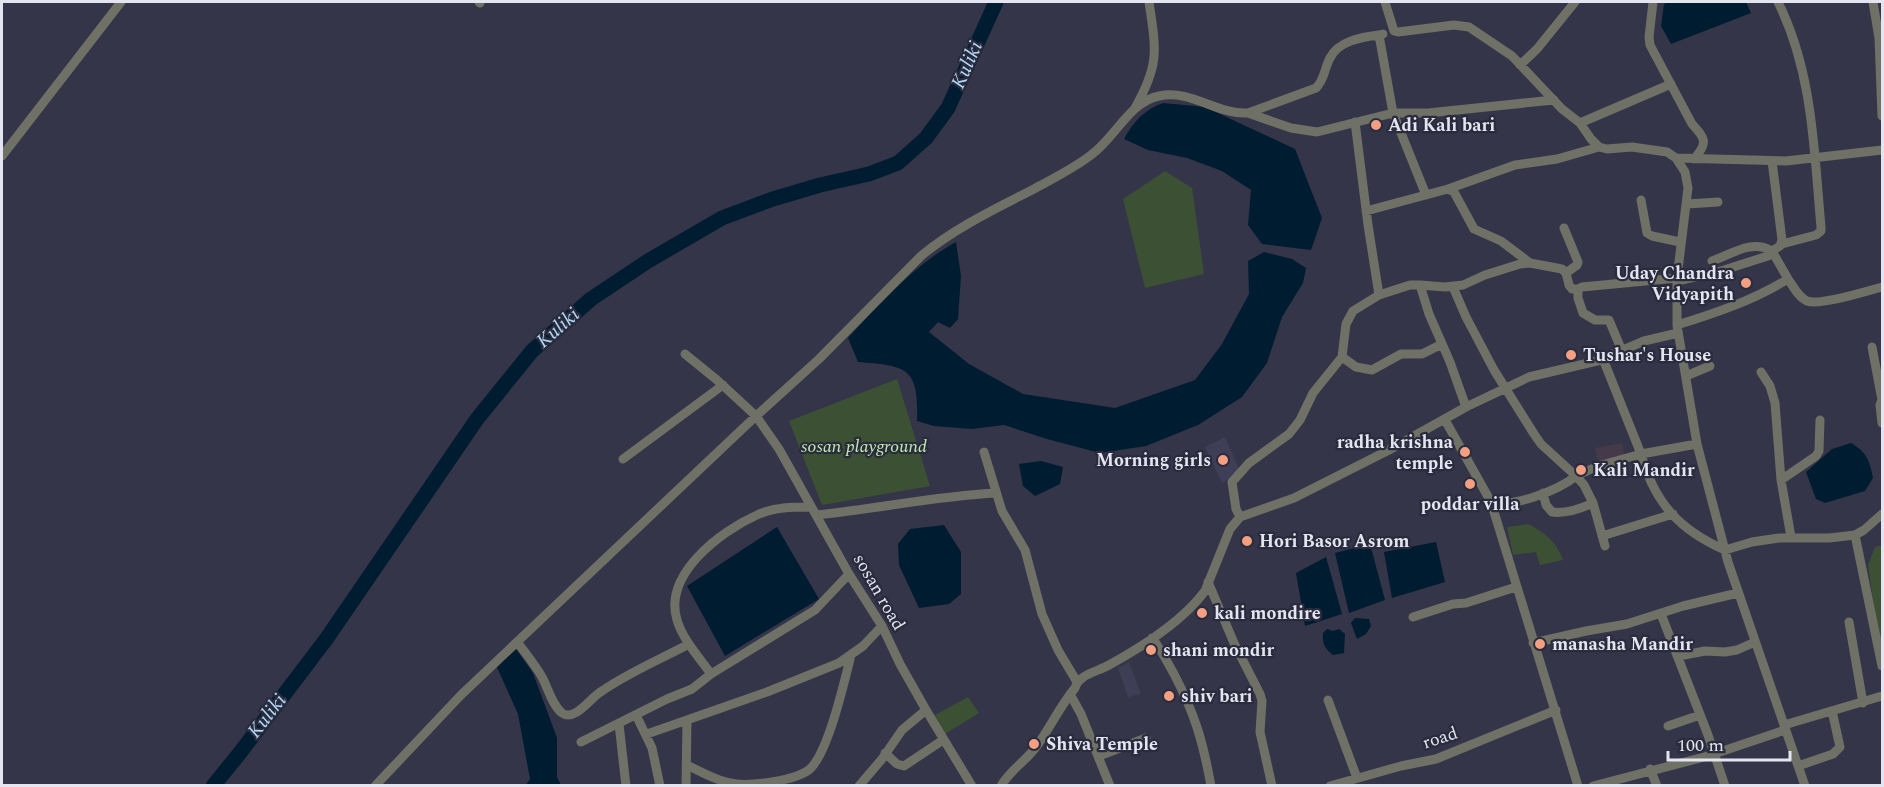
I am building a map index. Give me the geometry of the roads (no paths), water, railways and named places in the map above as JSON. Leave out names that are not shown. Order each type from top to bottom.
[{"type":"street","points":[[2,156],[121,2]]},
{"type":"street","points":[[375,786],[461,694],[819,359],[934,245],[964,225],[1086,159],[1102,147],[1134,110],[1147,87],[1155,63],[1149,2]]},
{"type":"street","points":[[1385,2],[1394,31]]},
{"type":"street","points":[[1520,65],[1575,2]]},
{"type":"street","points":[[1653,2],[1650,45],[1692,124],[1703,137],[1703,146],[1694,159]]},
{"type":"street","points":[[1240,517],[1236,509],[1232,482],[1244,467],[1295,428],[1313,393],[1342,357],[1346,324],[1359,306],[1379,296],[1410,285],[1463,285],[1485,275],[1530,263],[1562,268],[1572,289],[1611,283],[1677,280],[1721,271],[1773,252],[1782,244],[1816,235],[1821,231],[1812,121],[1799,52],[1778,2]]},
{"type":"street","points":[[1873,2],[1879,38],[1882,116]]},
{"type":"street","points":[[1134,110],[1153,97],[1169,94],[1192,98],[1238,114],[1248,113],[1316,88],[1322,82],[1330,56],[1353,40],[1394,31],[1454,25],[1469,27],[1512,56],[1554,100],[1580,123],[1599,147]]},
{"type":"street","points":[[1379,35],[1393,113],[1426,195]]},
{"type":"street","points":[[1580,123],[1671,84]]},
{"type":"street","points":[[1248,113],[1306,132],[1328,130],[1393,113],[1428,113],[1554,100]]},
{"type":"street","points":[[1355,122],[1379,296]]},
{"type":"street","points":[[1366,211],[1448,189],[1515,165],[1557,159],[1599,147],[1657,149],[1676,158],[1685,172],[1688,188],[1677,280],[1678,329],[1697,444],[1738,593],[1805,786]]},
{"type":"street","points":[[1676,158],[1772,161],[1815,159],[1882,150]]},
{"type":"street","points":[[1772,161],[1782,244]]},
{"type":"street","points":[[1448,189],[1454,192],[1474,229],[1501,241],[1530,263]]},
{"type":"street","points":[[1641,200],[1647,233],[1680,242]]},
{"type":"street","points":[[1687,204],[1718,202]]},
{"type":"street","points":[[1564,228],[1576,252],[1578,262],[1566,273]]},
{"type":"street","points":[[1712,261],[1755,244],[1764,246],[1773,252],[1788,279],[1803,299],[1814,302],[1851,296],[1882,287]]},
{"type":"street","points":[[1000,786],[1011,772],[1022,765],[1037,746],[1074,688],[1085,675],[1109,665],[1152,638],[1200,597],[1230,529],[1240,517],[1294,498],[1506,388],[1539,374],[1603,359],[1737,305],[1788,279]]},
{"type":"street","points":[[1420,285],[1429,314],[1466,407]]},
{"type":"street","points":[[1453,286],[1466,317],[1541,444],[1584,485],[1593,503],[1605,546]]},
{"type":"street","points":[[1578,289],[1578,298],[1583,313],[1589,318],[1609,320],[1622,351]]},
{"type":"street","points":[[1342,357],[1356,367],[1372,370],[1401,354],[1422,354],[1442,344]]},
{"type":"street","points":[[1872,347],[1882,402],[1880,405],[1882,423]]},
{"type":"street","name":"sosan road","points":[[686,354],[756,416],[779,449],[849,574],[882,626],[900,664],[943,740],[972,786]]},
{"type":"street","points":[[1603,359],[1641,454],[1647,478],[1663,504],[1695,534],[1725,550],[1752,542],[1791,537],[1819,538],[1855,535],[1882,514]]},
{"type":"street","points":[[1686,376],[1710,366]]},
{"type":"street","points":[[1761,372],[1770,386],[1775,403],[1781,480],[1791,537]]},
{"type":"street","points":[[623,459],[723,385]]},
{"type":"street","points":[[1445,420],[1491,502],[1578,786]]},
{"type":"street","points":[[1781,480],[1820,451],[1820,420]]},
{"type":"street","points":[[1491,502],[1507,504],[1543,493],[1598,466],[1641,454],[1697,444]]},
{"type":"street","points":[[984,452],[1002,511],[1025,549],[1042,614],[1066,665],[1081,714],[1110,786]]},
{"type":"street","points":[[711,674],[689,644],[676,619],[675,610],[679,585],[685,571],[713,541],[756,515],[780,508],[814,511],[870,509],[950,496],[996,493]]},
{"type":"street","points":[[1543,493],[1546,505],[1552,512],[1558,513],[1593,503]]},
{"type":"street","points":[[1602,536],[1673,514]]},
{"type":"street","points":[[1855,535],[1882,666]]},
{"type":"street","points":[[581,741],[666,699],[692,690],[711,674],[815,610],[849,574]]},
{"type":"street","points":[[1208,582],[1262,701],[1260,732],[1272,786]]},
{"type":"street","points":[[1413,617],[1516,587]]},
{"type":"street","points":[[1533,643],[1627,624],[1683,606],[1738,593]]},
{"type":"street","points":[[1661,614],[1679,656],[1725,786]]},
{"type":"street","points":[[1849,622],[1863,703]]},
{"type":"street","points":[[647,734],[789,684],[839,663],[882,626]]},
{"type":"street","points":[[1152,638],[1165,657],[1192,709],[1203,741],[1211,786]]},
{"type":"street","points":[[1679,656],[1705,651],[1731,651],[1755,642]]},
{"type":"street","points":[[518,643],[543,677],[555,705],[564,715],[574,714],[598,693],[689,644]]},
{"type":"street","points":[[687,765],[718,783],[741,785],[791,778],[809,770],[823,744],[833,718],[851,655]]},
{"type":"street","points":[[1593,786],[1715,754],[1785,727],[1882,696]]},
{"type":"street","points":[[1328,700],[1357,778]]},
{"type":"street","points":[[859,786],[902,730],[926,710]]},
{"type":"street","name":"road","points":[[1330,786],[1447,755],[1556,710]]},
{"type":"street","points":[[1798,766],[1833,754],[1840,747],[1832,711]]},
{"type":"street","points":[[636,715],[652,748],[660,786]]},
{"type":"street","points":[[1668,726],[1700,715]]},
{"type":"street","points":[[686,786],[687,720]]},
{"type":"street","points":[[619,724],[626,786]]},
{"type":"street","points":[[1099,756],[1146,738]]},
{"type":"street","points":[[885,753],[897,764],[904,766],[943,740]]},
{"type":"street","points":[[1650,770],[1657,786]]},
{"type":"street","points":[[1370,774],[1373,786]]},
{"type":"waterway","name":"Kuliki","points":[[213,786],[327,638],[477,419],[532,351],[591,299],[648,261],[722,218],[773,199],[869,174],[898,163],[926,138],[948,108],[996,2]]},
{"type":"place","name":"Adi Kali bari","points":[[1376,125]]},
{"type":"place","name":"Uday Chandra Vidyapith","points":[[1746,283]]},
{"type":"place","name":"Tushar's House","points":[[1571,355]]},
{"type":"place","name":"radha krishna temple","points":[[1465,452]]},
{"type":"place","name":"Morning girls","points":[[1223,460]]},
{"type":"place","name":"Kali Mandir","points":[[1581,470]]},
{"type":"place","name":"poddar villa","points":[[1470,484]]},
{"type":"place","name":"Hori Basor Asrom","points":[[1247,541]]},
{"type":"place","name":"kali mondire","points":[[1202,613]]},
{"type":"place","name":"manasha Mandir","points":[[1540,644]]},
{"type":"place","name":"shani mondir","points":[[1151,650]]},
{"type":"place","name":"shiv bari","points":[[1169,696]]},
{"type":"place","name":"Shiva Temple","points":[[1034,744]]},
{"type":"park label","name":"sosan playground","points":[[864,446]]}]
